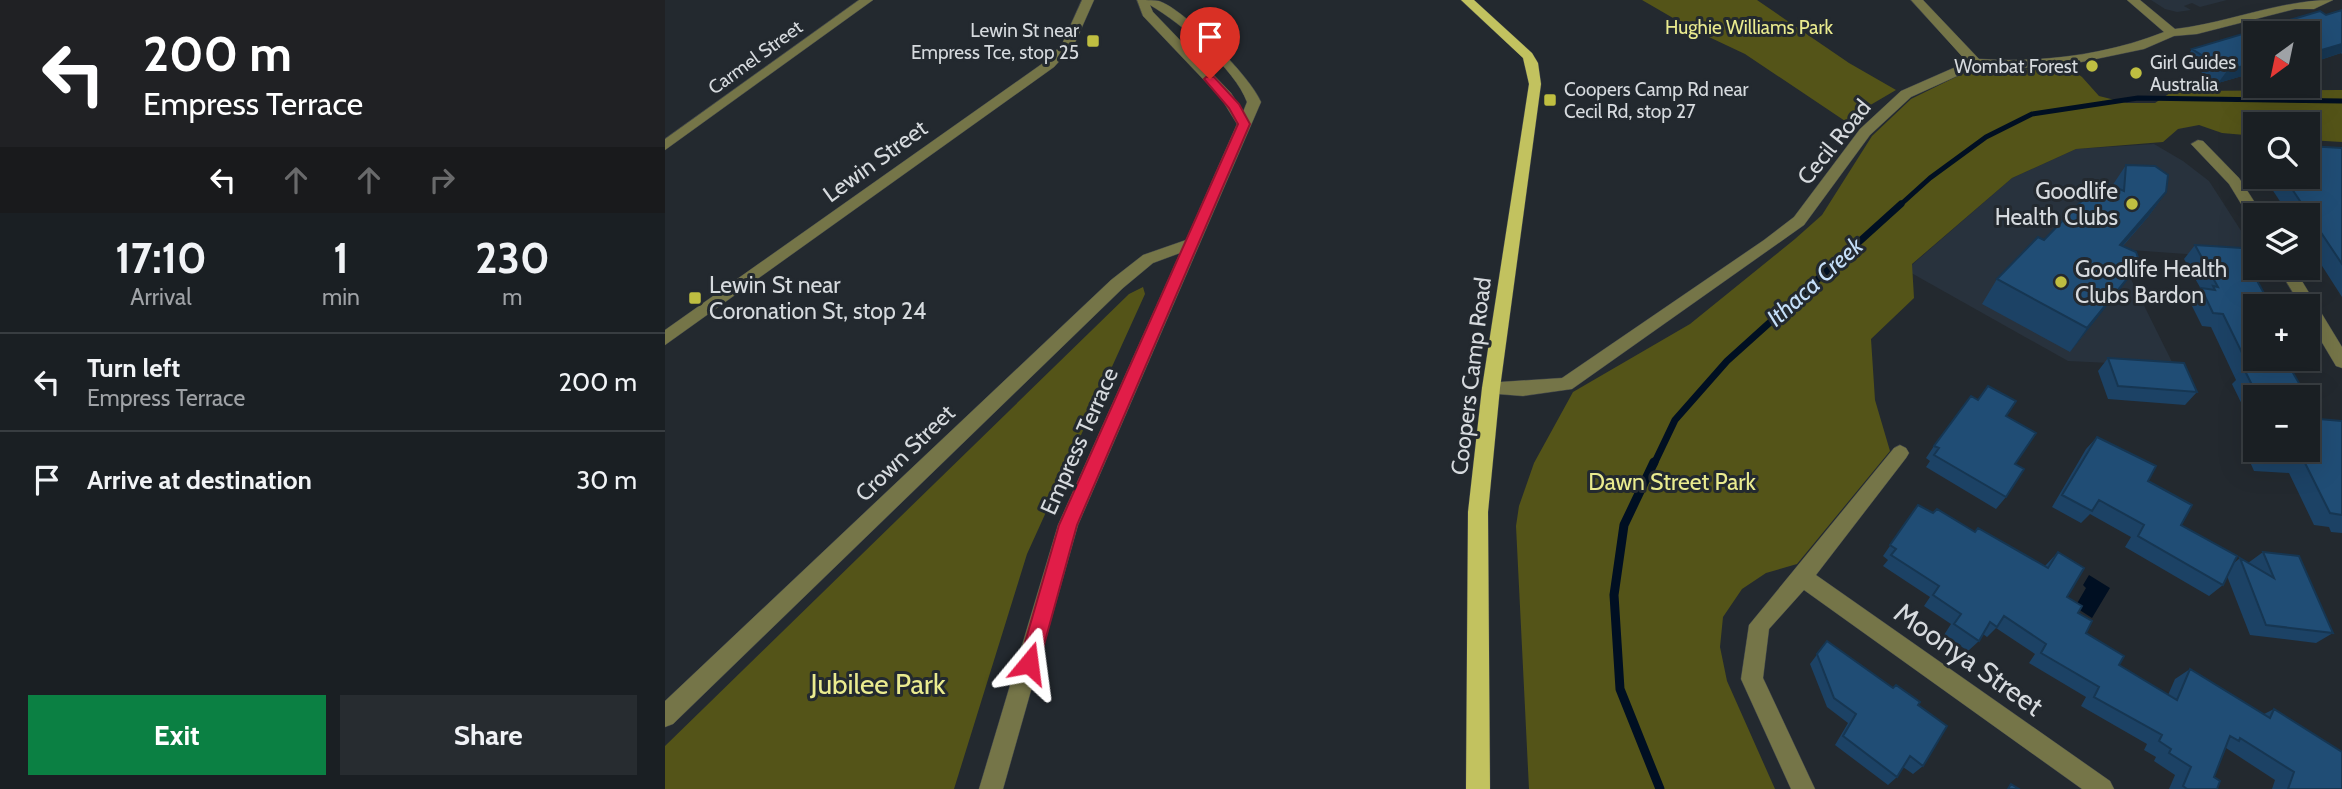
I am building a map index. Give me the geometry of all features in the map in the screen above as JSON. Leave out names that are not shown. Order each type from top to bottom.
[{"type":"main road","name":"Coopers Camp Road","points":[[1467,0],[1528,56],[1532,63],[1535,84],[1491,388],[1478,512],[1478,789]]},
{"type":"street","name":"Carmel Street","points":[[665,146],[867,0]]},
{"type":"street","name":"Lewin Street","points":[[665,339],[1050,64],[1068,45],[1088,0]]},
{"type":"street","points":[[1143,0],[1147,13],[1226,96],[1244,124]]},
{"type":"street","name":"Empress Terrace","points":[[991,789],[1068,525],[1253,106],[1253,93],[1190,28],[1165,7],[1150,0]]},
{"type":"street","points":[[1916,0],[1975,63]]},
{"type":"street","points":[[2133,0],[2172,33]]},
{"type":"street","name":"Cecil Road","points":[[1491,388],[1523,389],[1566,384],[1799,221],[1865,132],[1906,94],[1975,63],[2008,65],[2071,60],[2140,46],[2172,33],[2197,30],[2313,0]]},
{"type":"street","name":"Cecil Road","points":[[2293,6],[2314,5],[2327,0]]},
{"type":"street","points":[[2199,144],[2230,177],[2247,203]]},
{"type":"street","name":"Crown Street","points":[[665,716],[1117,284],[1148,259],[1192,243]]},
{"type":"street","points":[[2293,280],[2342,361]]},
{"type":"street","points":[[1803,789],[1752,679],[1759,625],[1802,577],[1900,453]]},
{"type":"street","name":"Moonya Street","points":[[1802,577],[2102,789]]},
{"type":"shaded area","points":[[2151,0],[2227,0],[2200,7],[2192,3],[2184,6],[2191,10],[2177,12],[2165,9]]},
{"type":"shaded area","points":[[2154,144],[2209,181],[2243,234],[2243,258],[2116,249],[2174,366],[2068,361],[1906,270],[2012,178],[2076,149]]},
{"type":"green space","name":"Hughie Williams Park","points":[[1642,0],[1757,0],[1849,63],[1896,90],[1867,107],[1851,125],[1745,54],[1692,29]]},
{"type":"green space","name":"Dawn Street Park","points":[[2067,66],[2082,77],[2099,96],[2127,103],[2155,103],[2170,93],[2190,91],[2243,91],[2243,98],[2321,98],[2321,90],[2342,90],[2342,142],[2320,141],[2320,112],[2243,112],[2243,135],[2222,133],[2199,125],[2178,129],[2163,142],[2076,149],[2012,178],[1912,264],[1914,298],[1871,339],[1875,400],[1890,451],[1797,564],[1766,573],[1742,589],[1723,617],[1720,647],[1727,681],[1775,789],[1529,789],[1516,526],[1519,506],[1534,463],[1573,392],[1690,324],[1795,239],[1822,215],[1872,136],[1911,99],[1976,67],[2043,70]]},
{"type":"green space","name":"Jubilee Park","points":[[1143,287],[1145,294],[1027,554],[954,789],[665,789],[665,746],[1129,294]]},
{"type":"water","points":[[2089,575],[2110,588],[2092,618],[2075,607],[2086,588],[2083,585]]},
{"type":"building","points":[[2342,10],[2342,44],[2321,50],[2321,21],[2286,21],[2320,11],[2326,15]]},
{"type":"building","points":[[2243,34],[2243,66],[2227,71],[2192,49]]},
{"type":"building","points":[[2320,147],[2342,148],[2342,264],[2320,231],[2320,203],[2301,203],[2292,189],[2320,189]]},
{"type":"building","name":"Goodlife Health Clubs Bardon","points":[[2126,165],[2155,166],[2168,175],[2166,192],[2120,245],[2136,252],[2140,263],[2087,328],[1997,279],[2038,237],[2044,240],[2101,181],[2124,191]]},
{"type":"building","points":[[2195,245],[2242,248],[2243,280],[2257,280],[2264,294],[2243,294],[2243,355],[2223,314],[2213,313],[2201,288],[2215,290],[2213,286],[2218,287]]},
{"type":"building","points":[[2108,358],[2184,363],[2197,392],[2118,386]]},
{"type":"building","points":[[2245,371],[2292,371],[2300,385],[2252,385]]},
{"type":"building","points":[[1988,386],[2016,401],[2006,416],[2036,433],[2015,464],[2024,469],[2006,497],[1934,455],[1939,448],[1934,446],[1971,396],[1978,400]]},
{"type":"building","points":[[2320,419],[2342,421],[2342,515],[2330,513],[2304,462],[2320,462]]},
{"type":"building","points":[[2097,437],[2156,466],[2148,481],[2192,505],[2181,525],[2237,556],[2223,585],[2138,536],[2144,525],[2099,500],[2092,511],[2062,495]]},
{"type":"building","points":[[1918,505],[1933,513],[1937,509],[1975,532],[1978,528],[2048,568],[2058,552],[2084,568],[2067,597],[2082,606],[2078,613],[2092,621],[2086,633],[2124,656],[2119,665],[2177,700],[2190,669],[2270,718],[2274,709],[2342,752],[2342,789],[2288,789],[2294,772],[2240,738],[2239,741],[2230,736],[2214,777],[2220,781],[2217,789],[2187,789],[2183,786],[2191,767],[2169,753],[2171,749],[2159,741],[2162,735],[2094,697],[2099,687],[2041,653],[2046,644],[2004,616],[1997,627],[1990,622],[1979,641],[1954,624],[1961,614],[1933,595],[1939,586],[1891,555],[1896,549],[1890,545]]},
{"type":"building","points":[[2263,552],[2299,556],[2333,633],[2266,625],[2240,558],[2274,578]]},
{"type":"building","points":[[1827,641],[1893,688],[1896,685],[1920,702],[1918,705],[1947,726],[1923,766],[1910,756],[1897,777],[1843,736],[1856,714],[1834,698],[1817,654]]},
{"type":"waterway","name":"Ithaca Creek","points":[[1899,206],[1930,178],[1986,137],[2032,114],[2138,98],[2342,101]]},
{"type":"waterway","name":"Ithaca Creek","points":[[1654,464],[1675,420],[1727,361],[1901,204]]},
{"type":"waterway","name":"Ithaca Creek","points":[[1654,462],[1624,525],[1614,595],[1620,689],[1660,789]]},
{"type":"place","name":"Lewin St near Empress Tce, stop 25","points":[[1093,41]]},
{"type":"place","name":"Wombat Forest","points":[[2092,66]]},
{"type":"place","name":"Girl Guides Australia","points":[[2136,73]]},
{"type":"place","name":"Coopers Camp Rd near Cecil Rd, stop 27","points":[[1550,100]]},
{"type":"place","name":"Goodlife Health Clubs","points":[[2132,204]]},
{"type":"place","name":"Goodlife Health Clubs Bardon","points":[[2061,282]]},
{"type":"place","name":"Lewin St near Coronation St, stop 24","points":[[695,298]]},
{"type":"route","points":[[1029,663],[1068,525],[1244,124],[1235,107],[1210,79]]}]
